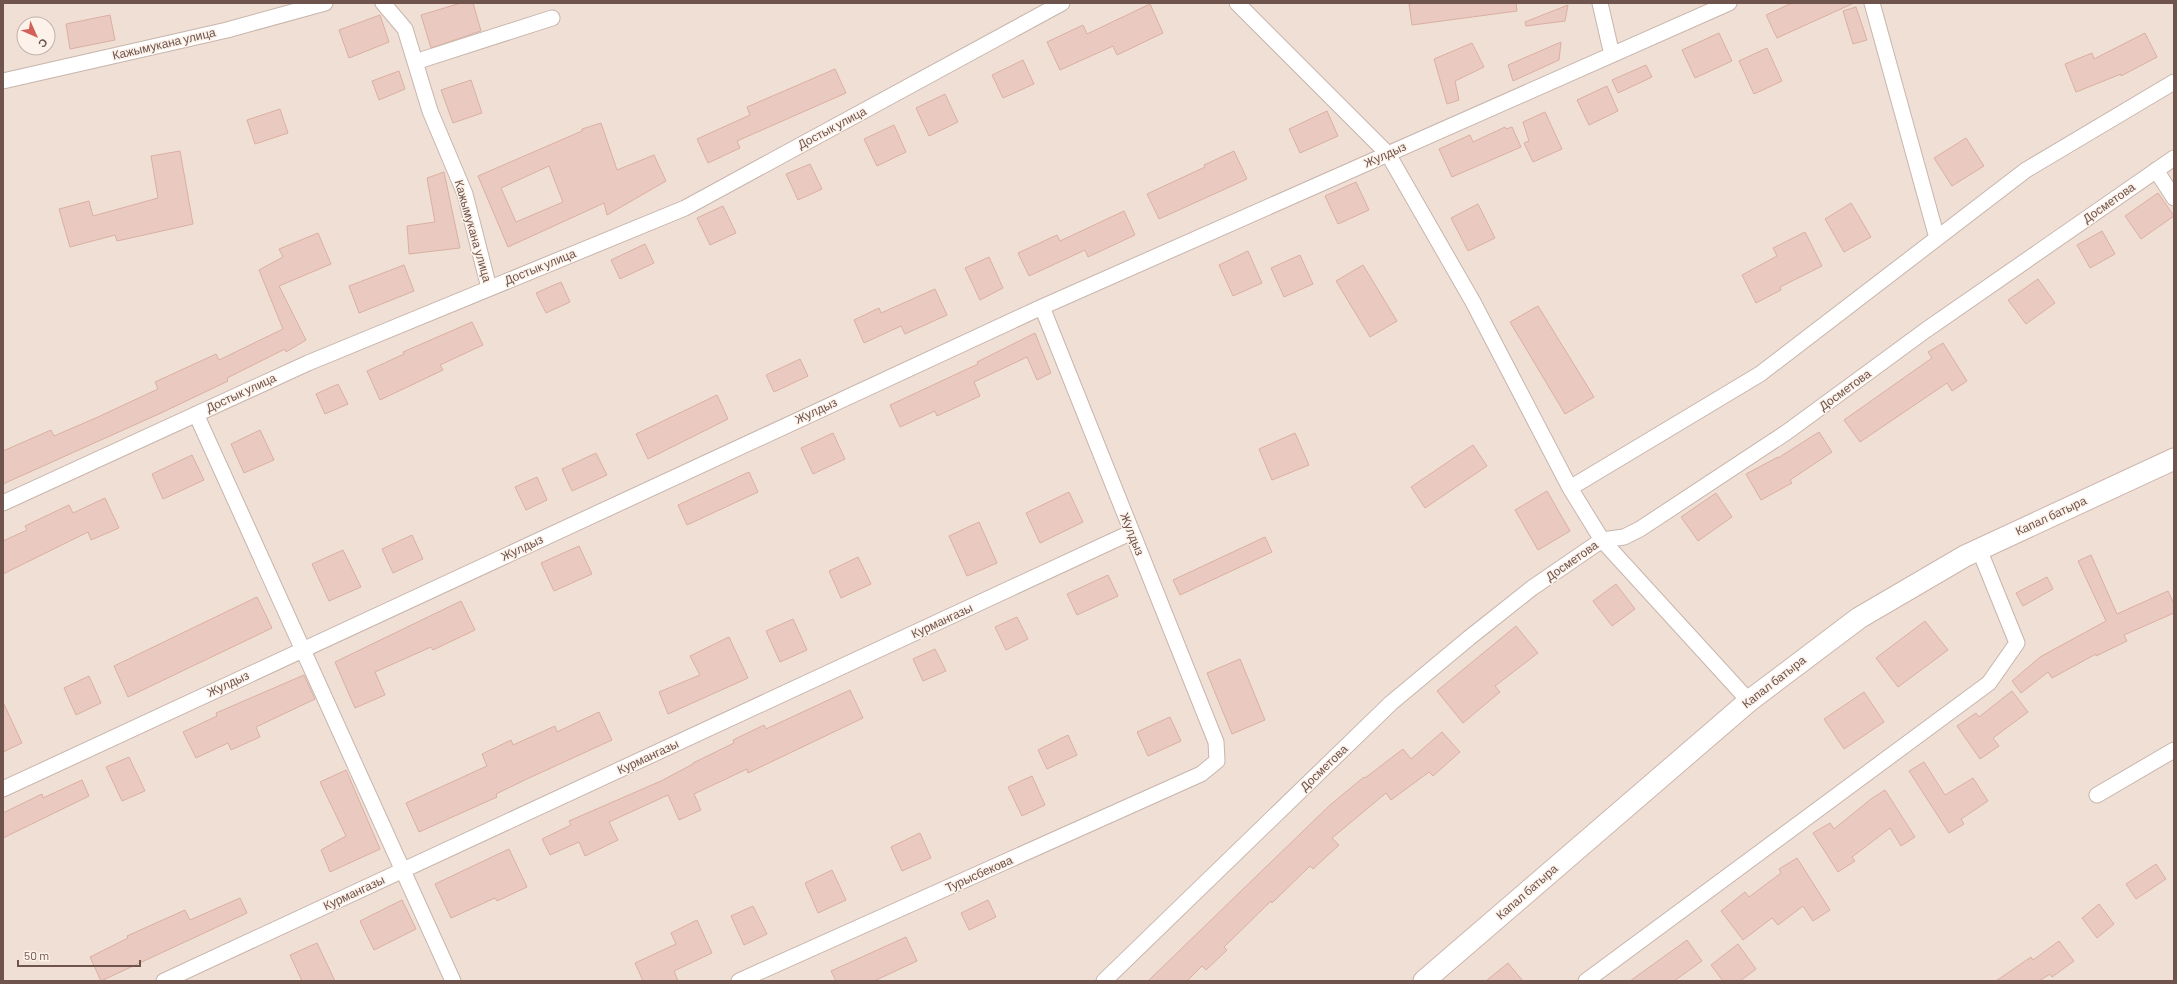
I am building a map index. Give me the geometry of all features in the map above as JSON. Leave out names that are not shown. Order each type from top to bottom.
[{"type":"main road","name":"Капал батыра","points":[[1424,981],[1749,701],[1859,618],[1979,549],[2174,459]]},
{"type":"street","name":"Кажымукана улица","points":[[3,81],[227,30],[325,3]]},
{"type":"street","name":"Кажымукана улица","points":[[383,3],[405,29],[430,111],[464,194],[489,288]]},
{"type":"street","name":"Достык улица","points":[[3,503],[308,362],[684,208],[1062,3]]},
{"type":"street","points":[[1237,3],[1388,154],[1473,302],[1570,488],[1602,540],[1749,701]]},
{"type":"street","points":[[1600,3],[1612,55]]},
{"type":"street","name":"Жулдыз","points":[[3,789],[1042,307],[1729,3]]},
{"type":"street","points":[[1872,3],[1937,238]]},
{"type":"street","points":[[415,62],[552,18]]},
{"type":"street","points":[[1570,488],[1760,374],[2026,170],[2174,82]]},
{"type":"street","name":"Досметова","points":[[1104,981],[1391,703],[1532,588],[1602,540],[1624,537],[1640,529],[1768,444],[1926,330],[2174,158]]},
{"type":"street","points":[[2156,170],[2174,198]]},
{"type":"street","name":"Жулдыз","points":[[1042,307],[1216,742],[1216,761]]},
{"type":"street","points":[[196,414],[453,981]]},
{"type":"street","name":"Курмангазы","points":[[164,981],[1132,532]]},
{"type":"street","points":[[1586,981],[1989,683],[2017,643],[1979,549]]},
{"type":"street","points":[[2096,795],[2174,750]]},
{"type":"street","name":"Турысбекова","points":[[739,981],[1201,774],[1216,761]]},
{"type":"shaded area","points":[[3,3],[2174,3],[2174,981],[3,981]]},
{"type":"building","points":[[461,3],[473,3],[481,31],[431,48],[421,15]]},
{"type":"building","points":[[1516,3],[1517,11],[1412,25],[1409,4]]},
{"type":"building","points":[[1792,3],[1854,3],[1777,38],[1766,15]]},
{"type":"building","points":[[1150,4],[1163,33],[1117,55],[1113,46],[1060,70],[1047,42],[1083,25],[1087,34]]},
{"type":"building","points":[[1568,5],[1565,21],[1526,26],[1525,22]]},
{"type":"building","points":[[1856,7],[1867,40],[1853,44],[1843,11]]},
{"type":"building","points":[[110,15],[115,40],[70,49],[66,24]]},
{"type":"building","points":[[380,15],[389,42],[349,58],[339,30]]},
{"type":"building","points":[[1719,33],[1732,61],[1695,78],[1682,50]]},
{"type":"building","points":[[2145,33],[2157,57],[2121,76],[2121,74],[2076,92],[2065,64],[2092,53],[2094,59]]},
{"type":"building","points":[[1561,42],[1559,60],[1513,81],[1508,65]]},
{"type":"building","points":[[1472,43],[1484,67],[1455,81],[1459,100],[1447,104],[1434,59]]},
{"type":"building","points":[[1767,48],[1782,81],[1754,94],[1739,61]]},
{"type":"building","points":[[1023,60],[1034,84],[1003,98],[992,75]]},
{"type":"building","points":[[1646,65],[1652,77],[1618,93],[1612,80]]},
{"type":"building","points":[[835,69],[846,93],[737,141],[740,148],[708,163],[697,139],[750,115],[747,107]]},
{"type":"building","points":[[399,71],[405,89],[379,100],[372,81]]},
{"type":"building","points":[[471,80],[482,113],[453,123],[441,90]]},
{"type":"building","points":[[1607,86],[1618,111],[1589,125],[1577,100]]},
{"type":"building","points":[[945,94],[958,122],[929,136],[916,108]]},
{"type":"building","points":[[280,109],[288,133],[255,144],[247,120]]},
{"type":"building","points":[[1327,111],[1338,136],[1300,153],[1289,129]]},
{"type":"building","points":[[1545,112],[1562,149],[1533,162],[1524,143],[1529,141],[1523,122]]},
{"type":"building","points":[[601,123],[617,170],[654,155],[666,181],[607,215],[604,203],[508,247],[478,176],[582,131],[582,129]],"holes":[[[549,166],[563,202],[516,222],[501,188]]]},
{"type":"building","points":[[894,125],[906,152],[877,166],[864,139]]},
{"type":"building","points":[[1505,127],[1506,129],[1512,127],[1521,147],[1452,177],[1439,149],[1470,135],[1473,142]]},
{"type":"building","points":[[1966,138],[1984,166],[1952,186],[1934,158]]},
{"type":"building","points":[[180,151],[193,224],[117,241],[115,235],[70,247],[59,209],[89,201],[93,216],[158,198],[151,156]]},
{"type":"building","points":[[1234,151],[1247,179],[1159,219],[1147,194],[1205,167],[1204,165]]},
{"type":"building","points":[[810,164],[822,189],[798,200],[786,174]]},
{"type":"building","points":[[444,172],[460,248],[409,254],[407,226],[435,222],[427,178]]},
{"type":"building","points":[[1356,182],[1369,210],[1338,224],[1325,196]]},
{"type":"building","points":[[2158,193],[2174,216],[2141,239],[2125,216]]},
{"type":"building","points":[[1851,203],[1871,237],[1844,252],[1825,219]]},
{"type":"building","points":[[1478,204],[1495,238],[1468,251],[1451,218]]},
{"type":"building","points":[[723,206],[736,233],[710,245],[697,218]]},
{"type":"building","points":[[1124,211],[1135,235],[1088,257],[1085,250],[1029,276],[1018,253],[1057,235],[1060,241]]},
{"type":"building","points":[[2102,231],[2115,254],[2090,268],[2077,245]]},
{"type":"building","points":[[1805,232],[1822,266],[1780,287],[1781,290],[1756,303],[1742,275],[1777,256],[1773,248]]},
{"type":"building","points":[[318,233],[331,264],[279,286],[306,340],[286,352],[285,349],[227,378],[228,381],[161,413],[3,484],[3,451],[51,430],[54,436],[98,417],[158,389],[155,382],[216,354],[219,360],[283,329],[259,270],[283,257],[279,249]]},
{"type":"building","points":[[645,244],[654,263],[620,279],[611,260]]},
{"type":"building","points":[[1248,251],[1262,283],[1233,296],[1219,265]]},
{"type":"building","points":[[1300,255],[1313,284],[1284,297],[1271,268]]},
{"type":"building","points":[[989,257],[1003,288],[980,300],[965,268]]},
{"type":"building","points":[[404,265],[414,291],[359,313],[349,286]]},
{"type":"building","points":[[1363,265],[1397,321],[1370,337],[1336,281]]},
{"type":"building","points":[[2038,279],[2055,303],[2026,324],[2008,300]]},
{"type":"building","points":[[561,282],[570,302],[546,313],[536,293]]},
{"type":"building","points":[[935,289],[947,315],[905,334],[901,326],[864,343],[854,320],[879,308],[881,313]]},
{"type":"building","points":[[1538,306],[1594,397],[1565,414],[1510,322]]},
{"type":"building","points":[[472,322],[483,345],[440,365],[443,370],[380,400],[367,371],[404,354],[403,352]]},
{"type":"building","points":[[1035,333],[1051,373],[1037,380],[1027,357],[974,382],[980,396],[937,416],[935,411],[900,427],[890,405],[978,364],[977,362]]},
{"type":"building","points":[[1943,343],[1967,381],[1952,391],[1947,383],[1860,442],[1844,420],[1932,358],[1928,352]]},
{"type":"building","points":[[800,359],[808,376],[774,392],[766,375]]},
{"type":"building","points":[[338,384],[348,404],[325,414],[316,394]]},
{"type":"building","points":[[717,395],[728,419],[648,459],[636,434]]},
{"type":"building","points":[[260,430],[274,460],[244,473],[231,444]]},
{"type":"building","points":[[1819,432],[1832,452],[1790,480],[1792,483],[1761,500],[1746,474],[1778,458]]},
{"type":"building","points":[[833,433],[845,459],[813,474],[801,448]]},
{"type":"building","points":[[1295,433],[1309,465],[1272,480],[1259,449]]},
{"type":"building","points":[[1473,445],[1487,466],[1425,508],[1411,487]]},
{"type":"building","points":[[596,453],[607,475],[572,491],[562,469]]},
{"type":"building","points":[[192,455],[204,480],[163,499],[152,474]]},
{"type":"building","points":[[749,472],[758,492],[687,525],[678,505]]},
{"type":"building","points":[[537,477],[547,500],[526,510],[515,487]]},
{"type":"building","points":[[1547,491],[1570,531],[1538,550],[1515,510]]},
{"type":"building","points":[[1069,492],[1083,522],[1040,543],[1026,513]]},
{"type":"building","points":[[1716,493],[1732,517],[1698,541],[1681,517]]},
{"type":"building","points":[[105,498],[119,528],[91,540],[88,532],[3,574],[3,541],[27,530],[25,526],[69,505],[73,513]]},
{"type":"building","points":[[979,522],[997,563],[967,576],[949,536]]},
{"type":"building","points":[[412,535],[423,559],[393,573],[382,549]]},
{"type":"building","points":[[1265,537],[1272,552],[1180,595],[1173,580]]},
{"type":"building","points":[[579,546],[592,574],[554,591],[541,563]]},
{"type":"building","points":[[343,550],[361,587],[329,601],[312,564]]},
{"type":"building","points":[[2091,555],[2117,614],[2168,591],[2174,604],[2174,613],[2124,635],[2127,641],[2096,656],[2096,654],[2052,678],[2048,672],[2021,693],[2012,681],[2040,657],[2106,621],[2078,561]]},
{"type":"building","points":[[858,557],[871,584],[841,598],[829,571]]},
{"type":"building","points":[[1108,575],[1118,596],[1077,615],[1067,594]]},
{"type":"building","points":[[2047,577],[2053,589],[2023,606],[2016,593]]},
{"type":"building","points":[[1616,584],[1635,609],[1612,626],[1593,601]]},
{"type":"building","points":[[257,597],[272,628],[128,697],[114,666]]},
{"type":"building","points":[[461,601],[475,630],[433,650],[431,647],[375,672],[385,695],[355,708],[335,662]]},
{"type":"building","points":[[1017,617],[1028,639],[1006,650],[995,627]]},
{"type":"building","points":[[793,619],[807,650],[780,662],[766,631]]},
{"type":"building","points":[[1925,621],[1948,650],[1898,687],[1876,658]]},
{"type":"building","points":[[1516,626],[1538,653],[1495,686],[1500,692],[1463,723],[1437,691]]},
{"type":"building","points":[[729,637],[748,678],[668,714],[659,692],[700,675],[690,656]]},
{"type":"building","points":[[935,649],[946,671],[923,681],[913,659]]},
{"type":"building","points":[[1240,659],[1265,720],[1232,734],[1207,673]]},
{"type":"building","points":[[304,675],[315,699],[256,727],[260,737],[231,750],[228,743],[196,758],[183,732],[217,716],[216,713]]},
{"type":"building","points":[[89,676],[101,703],[76,715],[64,688]]},
{"type":"building","points":[[850,690],[863,718],[748,773],[747,769],[694,794],[701,810],[679,820],[668,795],[609,822],[618,840],[585,856],[579,842],[550,855],[542,839],[571,825],[569,821],[661,781],[734,743],[733,740],[764,725],[766,729]]},
{"type":"building","points":[[2012,691],[2028,712],[1993,738],[1999,746],[1980,759],[1957,726],[1976,713],[1979,717]]},
{"type":"building","points":[[1864,692],[1884,722],[1844,749],[1824,719]]},
{"type":"building","points":[[3,702],[22,743],[3,752]]},
{"type":"building","points":[[599,712],[612,740],[496,794],[497,797],[419,832],[406,803],[487,766],[482,754],[511,740],[513,745],[555,726],[557,732]]},
{"type":"building","points":[[1170,717],[1181,741],[1148,756],[1137,732]]},
{"type":"building","points":[[1442,732],[1460,752],[1433,776],[1429,772],[1391,800],[1386,793],[1332,838],[1339,845],[1313,869],[1310,866],[1272,903],[1271,901],[1224,947],[1227,950],[1206,970],[1202,966],[1187,981],[1148,981],[1330,805],[1364,777],[1365,778],[1403,749],[1411,759]]},
{"type":"building","points":[[1068,735],[1077,755],[1047,769],[1038,750]]},
{"type":"building","points":[[129,757],[145,791],[122,801],[106,767]]},
{"type":"building","points":[[1924,762],[1945,795],[1973,778],[1988,801],[1961,819],[1964,824],[1949,833],[1909,771]]},
{"type":"building","points":[[346,770],[380,849],[330,872],[321,850],[346,836],[320,782]]},
{"type":"building","points":[[1032,776],[1045,805],[1022,816],[1008,787]]},
{"type":"building","points":[[82,780],[89,796],[3,838],[3,813],[42,794],[43,798]]},
{"type":"building","points":[[1885,790],[1915,837],[1901,846],[1890,828],[1852,857],[1855,861],[1838,872],[1813,833],[1830,823],[1834,829],[1871,799]]},
{"type":"building","points":[[920,833],[931,858],[902,871],[891,847]]},
{"type":"building","points":[[509,849],[527,887],[497,901],[495,898],[451,918],[435,884]]},
{"type":"building","points":[[1797,858],[1830,910],[1813,921],[1803,906],[1778,925],[1772,918],[1743,940],[1721,911],[1745,892],[1749,897],[1781,873],[1779,869]]},
{"type":"building","points":[[2156,864],[2166,879],[2136,899],[2126,884]]},
{"type":"building","points":[[832,870],[846,900],[818,913],[805,883]]},
{"type":"building","points":[[240,898],[247,913],[101,981],[90,957],[128,938],[127,936],[185,910],[190,920]]},
{"type":"building","points":[[402,900],[416,929],[374,950],[360,921]]},
{"type":"building","points":[[988,900],[996,917],[969,930],[961,913]]},
{"type":"building","points":[[2099,904],[2114,924],[2097,938],[2082,918]]},
{"type":"building","points":[[753,906],[767,934],[744,945],[731,916]]},
{"type":"building","points":[[697,920],[712,953],[674,971],[678,981],[643,981],[635,963],[676,944],[671,933]]},
{"type":"building","points":[[906,937],[917,961],[874,981],[836,981],[831,971]]},
{"type":"building","points":[[1687,940],[1702,961],[1674,981],[1630,981]]},
{"type":"building","points":[[2059,941],[2074,961],[2052,977],[2050,974],[2039,981],[1996,981],[2031,957],[2033,960]]},
{"type":"building","points":[[317,943],[335,981],[302,981],[290,955]]},
{"type":"building","points":[[1738,944],[1756,969],[1740,981],[1723,981],[1711,965]]},
{"type":"building","points":[[1508,963],[1523,981],[1486,981]]}]
